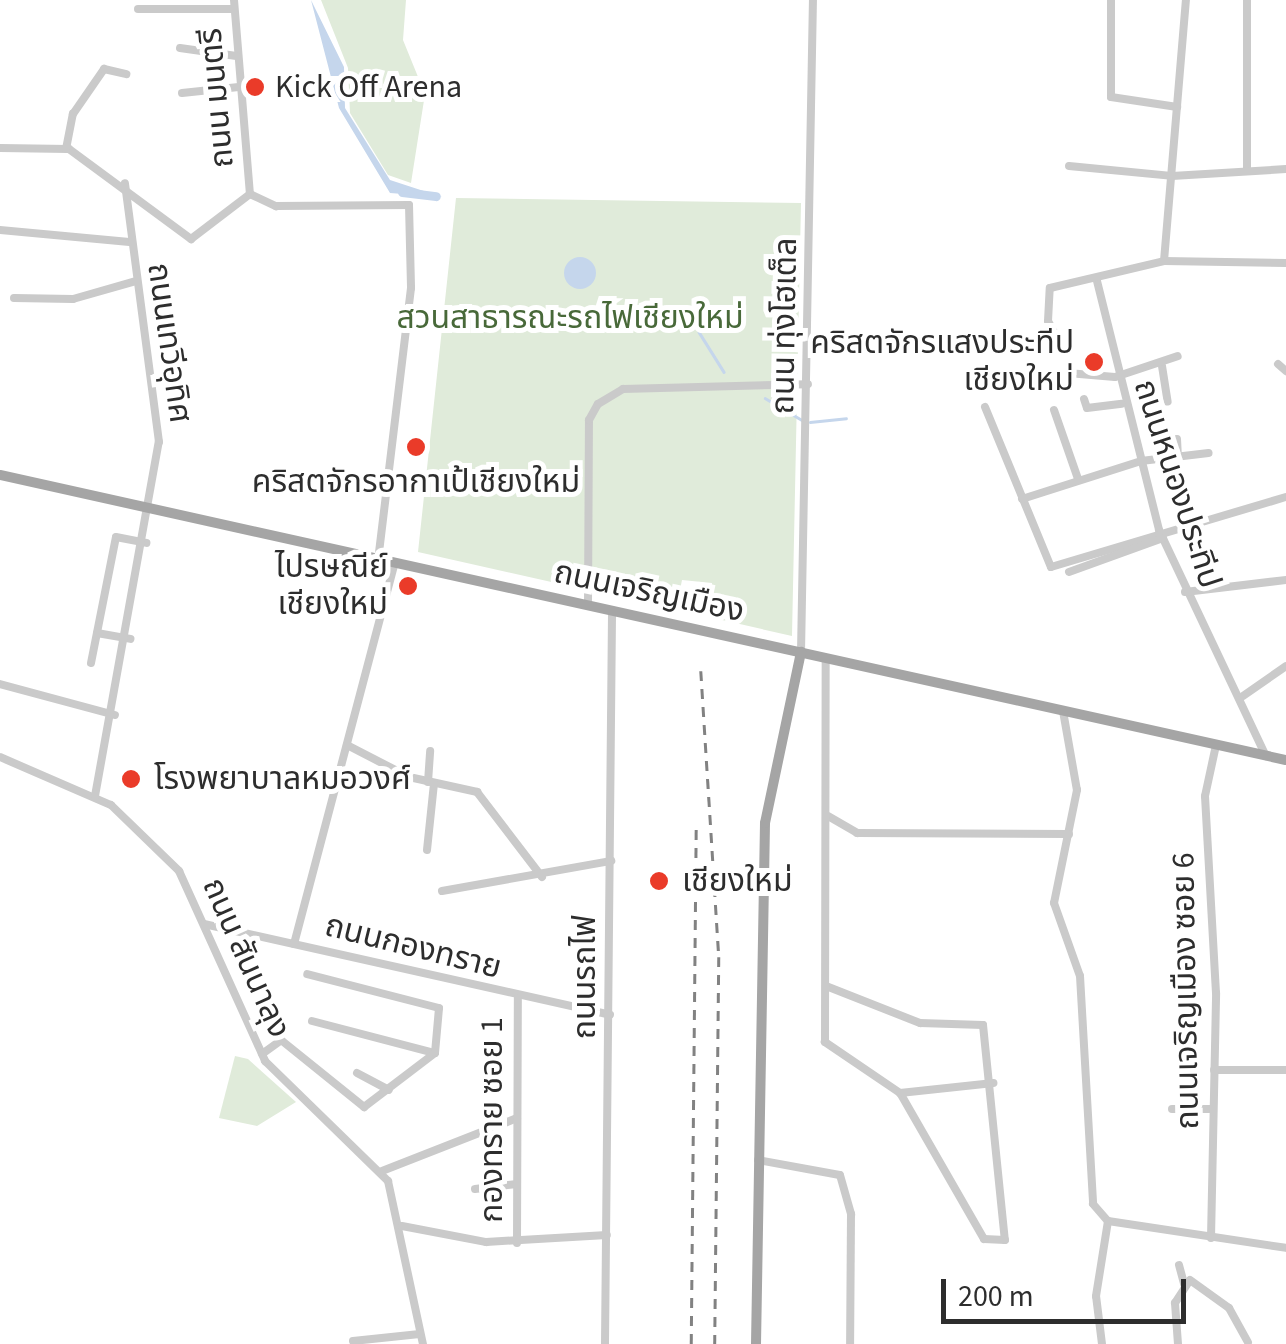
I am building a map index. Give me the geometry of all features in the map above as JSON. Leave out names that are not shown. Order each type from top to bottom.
[{"type":"main road","name":"ถนนเจริญเมือง","points":[[0,476],[1286,760]]},
{"type":"main road","points":[[782,647],[796,670]]},
{"type":"main road","points":[[756,1344],[765,823],[801,652]]},
{"type":"main road","points":[[796,670],[824,657]]},
{"type":"street","name":"ถนน ทุ่งโฮเต็ล","points":[[801,652],[813,0]]},
{"type":"street","points":[[1111,0],[1111,97],[1177,106]]},
{"type":"street","points":[[1164,261],[1186,0]]},
{"type":"street","points":[[1247,0],[1247,172]]},
{"type":"street","points":[[138,9],[234,5]]},
{"type":"street","name":"ถนน มนตรี","points":[[0,148],[66,149],[126,184],[190,239],[250,194],[234,5]]},
{"type":"street","points":[[180,48],[236,56]]},
{"type":"street","points":[[66,149],[73,114],[104,69],[126,74]]},
{"type":"street","points":[[182,94],[239,87]]},
{"type":"street","points":[[1069,166],[1172,176],[1286,169]]},
{"type":"street","name":"ถนนเทวีอุทิศ","points":[[95,796],[130,638],[153,509],[159,442],[129,242],[126,184]]},
{"type":"street","points":[[250,194],[276,206],[410,204],[411,288],[378,559]]},
{"type":"street","points":[[0,230],[129,242]]},
{"type":"street","points":[[1048,348],[1057,338],[1048,289],[1097,281],[1164,261],[1286,263]]},
{"type":"street","points":[[14,298],[73,299],[136,281]]},
{"type":"street","name":"ถนนหนองประทีป","points":[[1097,281],[1115,377],[1161,534],[1185,592],[1243,696],[1266,756]]},
{"type":"street","points":[[1056,372],[1115,377],[1162,366],[1178,356]]},
{"type":"street","points":[[1162,366],[1168,402]]},
{"type":"street","points":[[588,605],[589,420],[598,404],[623,389],[808,384]]},
{"type":"street","points":[[1084,398],[1088,408],[1122,404]]},
{"type":"street","points":[[985,407],[1051,568],[1286,497]]},
{"type":"street","points":[[1054,410],[1078,479]]},
{"type":"street","points":[[1176,439],[1178,456]]},
{"type":"street","points":[[1022,499],[1141,461],[1209,453]]},
{"type":"street","points":[[1069,572],[1161,534]]},
{"type":"street","points":[[91,663],[116,537],[146,542]]},
{"type":"street","points":[[294,944],[395,562]]},
{"type":"street","points":[[1185,592],[1286,580]]},
{"type":"street","name":"ถนนรถไฟ","points":[[606,1344],[612,610]]},
{"type":"street","points":[[97,632],[130,638]]},
{"type":"street","points":[[824,657],[828,816],[825,1042],[900,1093],[993,1242],[1005,1240],[993,1083],[977,1020],[920,1024],[826,986]]},
{"type":"street","points":[[1243,696],[1286,666]]},
{"type":"street","points":[[0,684],[115,715]]},
{"type":"street","points":[[1063,710],[1076,776],[1054,904],[1080,976],[1093,1204],[1108,1222],[1286,1248]]},
{"type":"street","points":[[346,745],[431,782],[486,800],[542,877]]},
{"type":"street","name":"ถนนเจริญเมือง ซอย 6","points":[[1211,1238],[1214,1070],[1205,796],[1216,745]]},
{"type":"street","points":[[427,850],[430,751]]},
{"type":"street","name":"ถนน สันนาลุง","points":[[0,758],[95,796],[179,872],[262,1054],[382,1171],[402,1226],[423,1344]]},
{"type":"street","points":[[828,816],[858,833],[1068,834]]},
{"type":"street","points":[[442,891],[542,877],[610,861]]},
{"type":"street","name":"ถนนกองทราย","points":[[204,924],[518,998],[610,1015]]},
{"type":"street","points":[[262,1054],[282,1040],[364,1107],[435,1054],[439,1008],[307,974]]},
{"type":"street","name":"กองทราย ซอย 1","points":[[517,1243],[518,998]]},
{"type":"street","points":[[312,1021],[435,1054]]},
{"type":"street","points":[[1214,1070],[1286,1070]]},
{"type":"street","points":[[356,1073],[389,1090]]},
{"type":"street","points":[[900,1093],[993,1083]]},
{"type":"street","points":[[1172,1109],[1212,1109]]},
{"type":"street","points":[[382,1171],[517,1118]]},
{"type":"street","points":[[758,1160],[840,1175],[851,1214],[850,1344]]},
{"type":"street","points":[[475,1189],[517,1184]]},
{"type":"street","points":[[1102,1344],[1096,1296],[1108,1222]]},
{"type":"street","points":[[402,1226],[517,1243],[607,1235]]},
{"type":"street","points":[[1178,1344],[1175,1303],[1184,1284],[1179,1265]]},
{"type":"street","points":[[1184,1284],[1201,1282],[1248,1342]]},
{"type":"street","points":[[353,1341],[420,1334]]},
{"type":"green space","points":[[321,0],[406,0],[403,40],[425,94],[411,183],[388,175],[350,113],[348,68]]},
{"type":"green space","name":"สวนสาธารณะรถไฟเชียงใหม่","points":[[456,198],[801,203],[792,636],[709,617],[712,583],[682,580],[676,610],[418,552]]},
{"type":"green space","points":[[235,1056],[248,1059],[296,1102],[257,1126],[219,1118]]},
{"type":"water","points":[[311,0],[344,67],[345,108],[390,180],[442,197],[390,193],[339,108]]},
{"type":"water","points":[[580,257],[591,262],[596,273],[591,284],[580,289],[569,284],[564,273],[569,262]]},
{"type":"waterway","points":[[402,192],[436,196]]},
{"type":"waterway","points":[[699,332],[724,372]]},
{"type":"waterway","points":[[765,398],[802,420]]},
{"type":"waterway","points":[[810,422],[846,418]]},
{"type":"railway","points":[[701,671],[719,957],[715,1344]]},
{"type":"railway","points":[[691,1344],[696,824]]},
{"type":"place","name":"Kick Off Arena","points":[[255,87]]},
{"type":"place","name":"คริสตจักรแสงประทีป เชียงใหม่","points":[[1094,362]]},
{"type":"place","name":"คริสตจักรอากาเป้เชียงใหม่","points":[[416,447]]},
{"type":"place","name":"ไปรษณีย์ เชียงใหม่","points":[[408,586]]},
{"type":"place","name":"โรงพยาบาลหมอวงศ์","points":[[131,779]]},
{"type":"place","name":"เชียงใหม่","points":[[659,881]]}]
